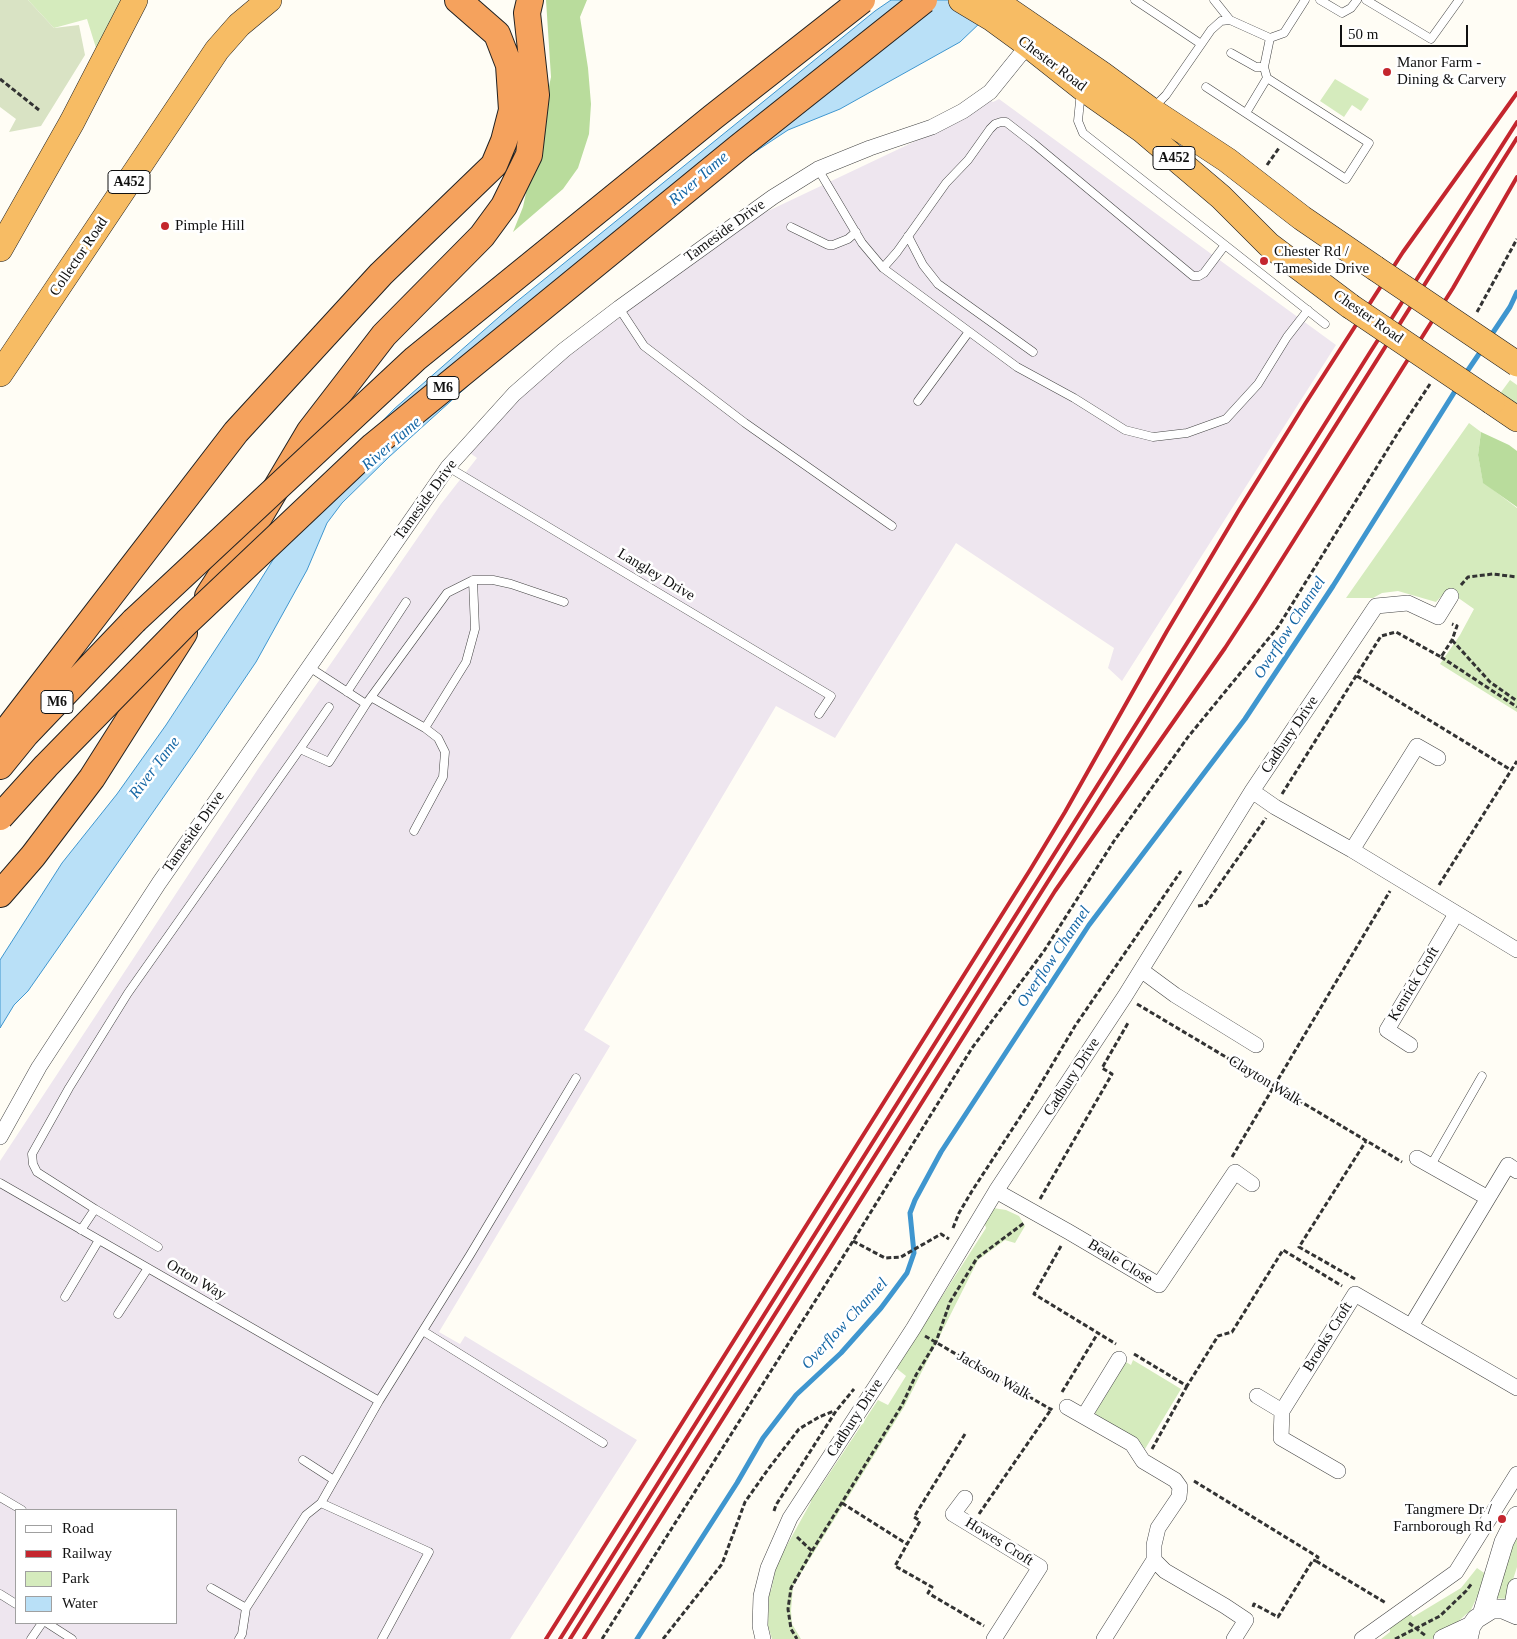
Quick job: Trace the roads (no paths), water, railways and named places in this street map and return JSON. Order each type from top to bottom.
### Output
[{"type":"highway","points":[[0,249],[72,122],[135,0]]},
{"type":"highway","name":"Collector Road","points":[[0,374],[217,50],[239,25],[269,0]]},
{"type":"highway","points":[[0,739],[236,432],[381,274],[494,165],[504,141],[512,110],[509,65],[496,34],[458,0]]},
{"type":"highway","points":[[0,894],[33,856],[92,778],[259,517],[310,431],[384,336],[482,236],[504,206],[529,155],[536,94],[527,13],[530,0]]},
{"type":"highway","name":"M6","points":[[0,766],[26,734],[134,621],[415,358],[713,117],[862,0]]},
{"type":"highway","name":"M6","points":[[0,817],[46,766],[187,622],[373,446],[739,147],[924,0]]},
{"type":"highway","name":"A452","points":[[961,0],[996,8]]},
{"type":"highway","name":"Chester Road","points":[[996,8],[1028,44],[1081,86],[1142,130],[1221,197],[1269,245],[1350,306],[1517,419]]},
{"type":"highway","name":"Chester Road","points":[[996,8],[1102,74],[1151,110],[1220,156],[1302,218],[1517,364]]},
{"type":"street","name":"Tameside Drive","points":[[0,1137],[39,1067],[159,883],[448,467],[514,394],[564,350],[765,202],[818,169],[870,148],[932,127],[964,111],[990,92],[1028,44]]},
{"type":"street","name":"Cadbury Drive","points":[[763,1639],[760,1626],[761,1596],[768,1568],[790,1518],[913,1329],[996,1191],[1125,996],[1252,791],[1376,606],[1408,603],[1438,617],[1451,596]]},
{"type":"street","points":[[1352,850],[1417,746],[1438,758]]},
{"type":"street","points":[[1252,791],[1275,807],[1352,850],[1517,950]]},
{"type":"street","name":"Kenrick Croft","points":[[1410,1045],[1387,1030],[1456,914]]},
{"type":"street","name":"Clayton Walk","points":[[1141,970],[1175,995],[1256,1045]]},
{"type":"street","points":[[1425,1162],[1488,1198]]},
{"type":"street","points":[[1411,1326],[1508,1165],[1517,1171]]},
{"type":"street","name":"Beale Close","points":[[996,1191],[1159,1285],[1234,1172],[1252,1184]]},
{"type":"street","name":"Brooks Croft","points":[[1282,1411],[1355,1294],[1517,1388]]},
{"type":"street","points":[[1084,1416],[1124,1353]]},
{"type":"street","points":[[1258,1396],[1282,1411],[1281,1438],[1338,1471]]},
{"type":"street","points":[[1061,1401],[1132,1444],[1143,1461],[1175,1480],[1180,1487],[1179,1497],[1158,1528],[1154,1545],[1154,1560],[1104,1639]]},
{"type":"street","points":[[1362,1639],[1456,1572],[1517,1474]]},
{"type":"street","name":"Howes Croft","points":[[965,1498],[953,1514],[1040,1567],[995,1637]]},
{"type":"street","points":[[1474,1627],[1504,1542],[1517,1516]]},
{"type":"street","points":[[1154,1560],[1164,1571],[1246,1620],[1234,1639]]},
{"type":"street","points":[[1443,1639],[1474,1627],[1492,1610],[1503,1609],[1515,1614],[1517,1588]]},
{"type":"lane","points":[[1135,0],[1201,44]]},
{"type":"lane","points":[[1214,0],[1230,20],[1270,38],[1284,33],[1305,0]]},
{"type":"lane","points":[[1320,0],[1342,13],[1351,8],[1357,0]]},
{"type":"lane","points":[[1366,0],[1431,39],[1459,0]]},
{"type":"lane","points":[[1151,110],[1166,94],[1211,30],[1221,21],[1230,20]]},
{"type":"lane","points":[[1206,87],[1346,179],[1369,143],[1268,78],[1264,67],[1270,38]]},
{"type":"lane","points":[[1231,52],[1256,66],[1264,67]]},
{"type":"lane","points":[[1246,113],[1268,78]]},
{"type":"lane","points":[[1081,86],[1078,121],[1083,133],[1325,324]]},
{"type":"lane","points":[[883,268],[946,183],[968,160],[995,124],[1001,122],[1006,122],[1033,143],[1193,276],[1199,276],[1204,273],[1225,245]]},
{"type":"lane","points":[[818,169],[869,253],[883,268],[968,333],[1017,367],[1074,398],[1125,430],[1153,438],[1186,433],[1226,419],[1258,384],[1287,337],[1308,310]]},
{"type":"lane","points":[[791,227],[828,245],[848,239],[856,232]]},
{"type":"lane","points":[[908,236],[923,264],[938,284],[1033,352]]},
{"type":"lane","points":[[619,308],[644,346],[745,423],[892,526]]},
{"type":"lane","points":[[918,400],[968,333]]},
{"type":"lane","name":"Langley Drive","points":[[448,467],[831,696],[820,714]]},
{"type":"lane","points":[[300,748],[329,762],[369,701],[448,593],[473,580],[493,580],[511,584],[564,602]]},
{"type":"lane","points":[[425,728],[466,662],[475,630],[473,580]]},
{"type":"lane","points":[[347,692],[406,602]]},
{"type":"lane","points":[[309,667],[347,692],[425,728],[438,738],[446,752],[443,777],[414,831]]},
{"type":"lane","points":[[158,1247],[37,1172],[33,1164],[32,1154],[69,1088],[128,993],[180,922],[329,706]]},
{"type":"lane","points":[[1425,1162],[1482,1076]]},
{"type":"lane","points":[[239,1639],[242,1634],[246,1608],[306,1515],[320,1503],[379,1401],[576,1078]]},
{"type":"lane","name":"Orton Way","points":[[0,1183],[379,1401]]},
{"type":"lane","points":[[81,1230],[95,1209]]},
{"type":"lane","points":[[65,1297],[99,1240]]},
{"type":"lane","points":[[118,1314],[148,1268]]},
{"type":"lane","points":[[422,1331],[603,1443]]},
{"type":"lane","points":[[303,1460],[334,1480]]},
{"type":"lane","points":[[0,1497],[20,1509]]},
{"type":"lane","points":[[320,1503],[429,1552],[382,1639]]},
{"type":"lane","points":[[211,1588],[246,1608]]},
{"type":"lane","points":[[0,1594],[15,1603]]},
{"type":"lane","points":[[32,1639],[41,1624]]},
{"type":"lane","points":[[49,1624],[72,1639]]},
{"type":"water","name":"River Tame","points":[[891,0],[1004,0],[960,42],[840,109],[788,130],[720,175],[482,373],[389,457],[342,503],[327,523],[307,570],[256,662],[28,991],[14,1005],[0,1028],[0,960],[62,863],[117,794],[166,725],[253,592],[317,489],[394,409],[515,303]]},
{"type":"waterway","name":"Overflow Channel","points":[[1490,337],[1510,307],[1517,292]]},
{"type":"waterway","name":"Overflow Channel","points":[[1464,376],[1483,348]]},
{"type":"waterway","name":"Overflow Channel","points":[[637,1639],[737,1483],[763,1438],[796,1395],[841,1353],[881,1308],[907,1273],[914,1253],[910,1213],[941,1152],[1089,925],[1245,719],[1333,586],[1457,388]]},
{"type":"railway","points":[[546,1639],[1030,870],[1065,812],[1167,631],[1305,404],[1403,252],[1517,93]]},
{"type":"railway","points":[[560,1639],[1517,122]]},
{"type":"railway","points":[[570,1639],[1517,138]]},
{"type":"railway","points":[[584,1639],[1055,891],[1225,648],[1255,602],[1453,288],[1517,177]]},
{"type":"place","name":"Manor Farm - Dining & Carvery","points":[[1387,72]]},
{"type":"place","name":"Pimple Hill","points":[[165,226]]},
{"type":"place","name":"Chester Rd / Tameside Drive","points":[[1264,261]]},
{"type":"place","name":"Tangmere Dr / Farnborough Rd","points":[[1502,1519]]}]
